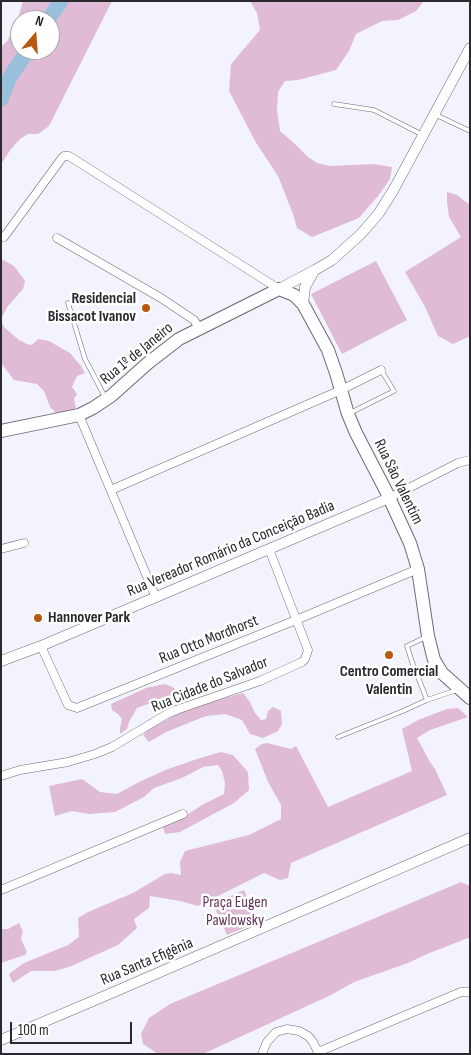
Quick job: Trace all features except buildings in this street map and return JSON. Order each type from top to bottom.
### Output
[{"type":"main road","name":"Rua São Valentim","points":[[279,289],[294,294],[303,304],[328,350],[348,414],[356,433],[410,543],[418,569],[428,636],[434,660],[442,673],[470,698]]},
{"type":"main road","name":"Rua 1º de Janeiro","points":[[1,431],[79,415],[93,408],[179,339],[279,289]]},
{"type":"street","name":"Rua 1º de Janeiro","points":[[279,289],[332,260],[362,234],[379,213],[394,189],[470,48]]},
{"type":"street","points":[[4,237],[62,158],[69,156],[279,289]]},
{"type":"street","points":[[57,238],[161,298],[194,320],[199,328]]},
{"type":"street","points":[[303,304],[305,287],[315,270]]},
{"type":"street","points":[[111,490],[341,390],[381,370]]},
{"type":"street","points":[[79,415],[156,598]]},
{"type":"street","name":"Rua Vereador Romário da Conceição Badia","points":[[1,662],[389,498],[458,463],[470,460]]},
{"type":"street","points":[[1,549],[24,543]]},
{"type":"street","name":"Rua Cidade do Salvador","points":[[1,776],[20,770],[68,762],[95,754],[112,747],[179,708],[260,680],[306,659],[308,650],[269,549]]},
{"type":"street","name":"Rua Otto Mordhorst","points":[[41,646],[68,705],[77,708],[418,569]]},
{"type":"street","points":[[1,890],[183,814]]},
{"type":"street","name":"Rua Santa Efigênia","points":[[1,1040],[470,838]]},
{"type":"street","points":[[262,1054],[267,1042],[276,1032],[287,1029],[299,1031],[308,1036],[318,1053],[461,992],[470,992]]},
{"type":"lane","points":[[334,104],[374,110],[423,135]]},
{"type":"lane","points":[[434,114],[470,131]]},
{"type":"lane","points":[[68,304],[85,359],[106,399]]},
{"type":"lane","points":[[348,414],[394,390],[381,370]]},
{"type":"lane","points":[[427,700],[412,662],[408,646],[428,636]]},
{"type":"lane","points":[[417,672],[442,673]]},
{"type":"lane","points":[[338,737],[427,700],[459,689]]},
{"type":"green space","points":[[23,1],[112,1],[49,126],[38,134],[28,134],[20,139],[1,164],[1,47],[10,35],[10,60],[60,60],[60,10],[20,10]]},
{"type":"green space","points":[[250,1],[424,1],[416,11],[398,20],[382,21],[356,34],[349,51],[336,70],[298,80],[285,81],[278,92],[277,110],[280,131],[317,163],[330,166],[373,164],[392,167],[390,179],[359,218],[312,237],[297,228],[278,176],[255,141],[229,91],[231,64],[260,30],[257,13]]},
{"type":"green space","points":[[447,192],[457,195],[470,205],[470,336],[453,344],[438,336],[424,305],[405,272],[461,237],[449,217]]},
{"type":"green space","points":[[1,259],[14,266],[25,281],[23,289],[8,306],[1,319]]},
{"type":"green space","points":[[376,261],[407,320],[342,354],[311,294]]},
{"type":"green space","points":[[1,321],[4,327],[19,340],[27,344],[32,345],[38,339],[49,341],[70,353],[85,373],[77,376],[72,387],[77,394],[74,399],[76,408],[72,411],[56,413],[50,407],[44,391],[37,384],[14,380],[1,363]]},
{"type":"green space","points":[[164,684],[179,691],[189,692],[191,699],[186,702],[154,702],[137,708],[127,729],[120,734],[122,719],[112,710],[111,704],[146,688]]},
{"type":"green space","points":[[243,693],[261,720],[266,719],[268,711],[273,707],[281,711],[282,724],[278,731],[263,738],[250,734],[242,720],[225,714],[206,716],[166,732],[149,742],[143,735],[149,729],[180,713],[203,704]]},
{"type":"green space","points":[[458,708],[468,717],[430,730],[417,738],[447,795],[291,863],[288,878],[280,880],[264,873],[198,906],[150,896],[149,908],[134,919],[137,928],[118,945],[69,967],[54,971],[31,971],[13,983],[9,974],[24,963],[68,945],[79,937],[78,918],[133,893],[165,874],[181,875],[180,862],[185,851],[249,835],[281,819],[281,805],[268,782],[255,749],[262,744],[267,743],[291,749],[296,746],[328,807],[412,771],[402,729],[418,720],[447,709]]},
{"type":"green space","points":[[221,752],[233,755],[248,772],[249,790],[234,803],[180,832],[165,834],[163,827],[224,794],[225,783],[222,771],[218,765],[203,767],[182,778],[154,788],[144,797],[115,812],[89,814],[72,811],[55,816],[49,786],[82,779],[100,792],[117,794],[168,769]]},
{"type":"green space","points":[[461,882],[470,886],[470,940],[468,938],[408,963],[354,982],[331,995],[203,1054],[158,1054],[143,1044],[141,1034],[149,1018],[170,1004]]},
{"type":"green space","name":"Praça Eugen Pawlowsky","points":[[244,890],[258,922],[227,935],[213,904]]},
{"type":"green space","points":[[19,923],[23,932],[21,939],[27,952],[25,955],[1,963],[1,929],[8,929]]},
{"type":"waterway","points":[[55,10],[61,1]]},
{"type":"waterway","points":[[1,99],[10,77],[21,60]]},
{"type":"place","name":"Residencial Bissacot Ivanov","points":[[146,308]]},
{"type":"place","name":"Hannover Park","points":[[38,618]]},
{"type":"place","name":"Centro Comercial Valentin","points":[[389,655]]}]
